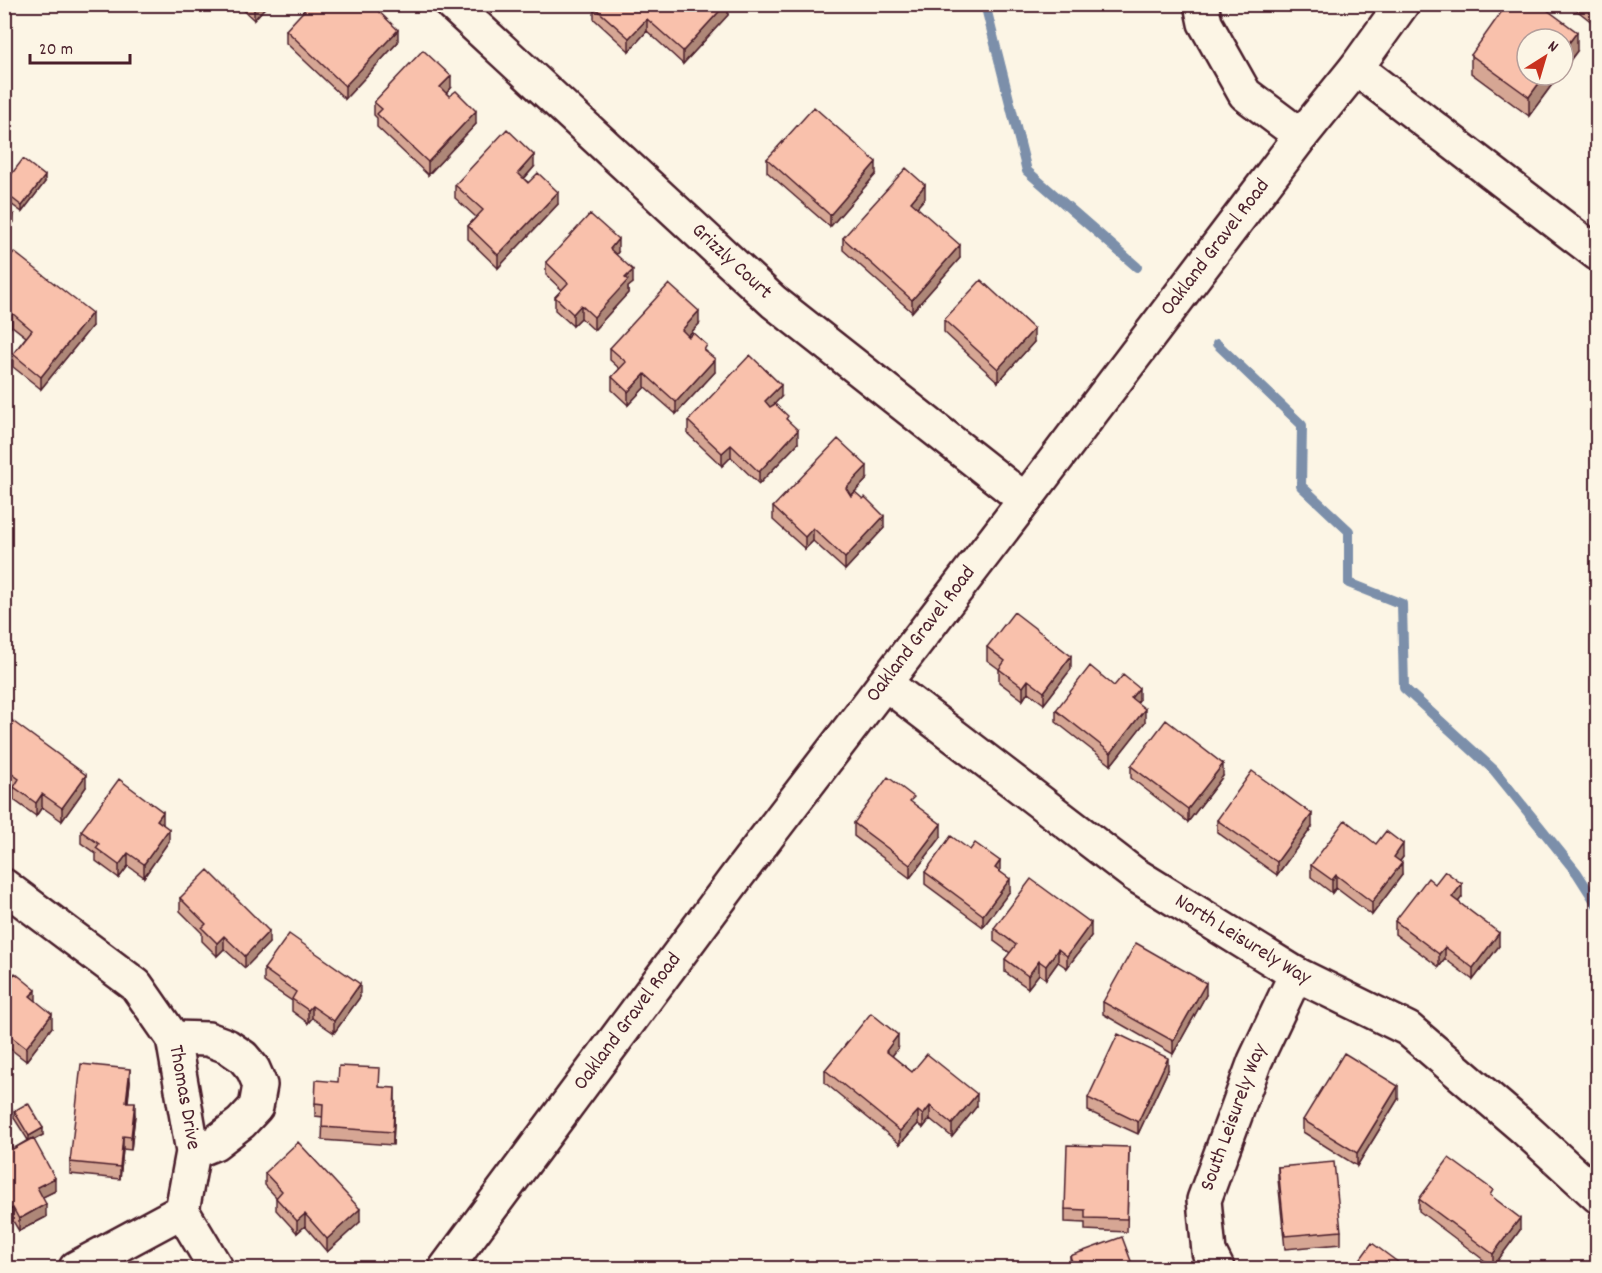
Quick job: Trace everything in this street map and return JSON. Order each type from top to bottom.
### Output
[{"type":"street","name":"Grizzly Court","points":[[452,4],[774,302],[1025,500]]},
{"type":"street","points":[[1201,4],[1205,23],[1245,94],[1300,136]]},
{"type":"street","name":"Oakland Gravel Road","points":[[446,1269],[737,876],[1300,136],[1356,68],[1402,4]]},
{"type":"street","points":[[1356,68],[1598,254]]},
{"type":"street","name":"North Leisurely Way","points":[[885,683],[1134,874],[1296,974],[1408,1029],[1525,1129],[1598,1196]]},
{"type":"street","name":"Thomas Drive","points":[[4,886],[136,985],[173,1038],[193,1152],[182,1211]]},
{"type":"street","name":"South Leisurely Way","points":[[1217,1269],[1209,1252],[1204,1200],[1255,1061],[1296,974]]},
{"type":"street","points":[[173,1038],[208,1039],[227,1046],[243,1056],[253,1069],[260,1085],[256,1107],[241,1123],[215,1143],[193,1152]]},
{"type":"street","points":[[76,1269],[182,1211],[216,1269]]},
{"type":"building","points":[[310,4],[371,4],[398,30],[345,86],[286,30]]},
{"type":"building","points":[[596,4],[726,4],[683,51],[647,19],[629,38],[594,7]]},
{"type":"building","points":[[1507,4],[1539,4],[1570,27],[1515,27],[1515,87],[1471,55]]},
{"type":"building","points":[[423,50],[451,76],[440,87],[449,96],[456,91],[476,111],[428,162],[377,114],[382,109],[374,102]]},
{"type":"building","points":[[1515,87],[1536,87],[1529,97]]},
{"type":"building","points":[[814,107],[876,162],[830,215],[767,159]]},
{"type":"building","points":[[507,129],[534,155],[518,173],[528,183],[538,173],[558,192],[498,255],[468,226],[483,210],[455,185]]},
{"type":"building","points":[[23,159],[45,176],[22,206],[4,192],[4,184]]},
{"type":"building","points":[[906,168],[925,185],[911,202],[960,245],[912,300],[843,238]]},
{"type":"building","points":[[4,208],[14,215],[4,228]]},
{"type":"building","points":[[590,214],[618,239],[610,249],[633,270],[625,278],[628,280],[594,317],[581,305],[573,314],[555,297],[568,283],[546,262]]},
{"type":"building","points":[[14,252],[92,313],[41,377],[13,354],[32,330],[12,313],[10,316],[4,311],[4,256],[8,259]]},
{"type":"building","points":[[981,280],[1034,329],[998,369],[944,320]]},
{"type":"building","points":[[669,284],[699,311],[682,330],[689,337],[693,333],[707,345],[704,350],[715,359],[676,402],[645,374],[628,392],[612,377],[626,362],[610,348]]},
{"type":"building","points":[[750,355],[781,385],[765,401],[770,407],[775,404],[798,430],[759,472],[731,445],[722,453],[688,421]]},
{"type":"building","points":[[838,439],[867,466],[846,488],[851,496],[855,492],[863,499],[865,497],[884,516],[845,558],[813,528],[805,537],[773,507]]},
{"type":"building","points":[[1014,612],[1071,656],[1044,692],[1028,680],[1023,687],[999,669],[1005,661],[987,647]]},
{"type":"building","points":[[1090,666],[1114,686],[1123,675],[1139,688],[1131,698],[1145,709],[1111,753],[1056,710]]},
{"type":"building","points":[[11,720],[86,775],[62,808],[42,794],[36,803],[14,787],[19,779],[8,771],[10,769],[4,764],[4,729]]},
{"type":"building","points":[[1166,720],[1223,764],[1188,809],[1131,766]]},
{"type":"building","points":[[1252,771],[1312,814],[1277,862],[1217,820]]},
{"type":"building","points":[[888,777],[914,797],[910,801],[941,824],[910,865],[854,823]]},
{"type":"building","points":[[119,779],[163,812],[157,820],[169,829],[144,864],[128,853],[119,865],[96,848],[99,844],[81,831]]},
{"type":"building","points":[[1345,820],[1376,844],[1386,831],[1403,844],[1394,857],[1402,863],[1372,902],[1336,875],[1332,880],[1311,865]]},
{"type":"building","points":[[951,836],[970,850],[975,843],[1000,861],[995,868],[1010,879],[983,915],[925,872]]},
{"type":"building","points":[[208,870],[269,931],[245,956],[224,936],[217,943],[202,928],[206,924],[180,898]]},
{"type":"building","points":[[1445,871],[1462,884],[1452,897],[1499,933],[1473,968],[1445,947],[1439,954],[1395,921],[1428,878],[1435,884]]},
{"type":"building","points":[[1031,879],[1091,923],[1067,956],[1058,949],[1046,966],[1039,961],[1028,976],[1005,959],[1016,945],[994,928]]},
{"type":"building","points":[[289,934],[360,984],[334,1021],[312,1006],[308,1010],[292,999],[296,992],[264,969]]},
{"type":"building","points":[[1136,943],[1206,983],[1173,1041],[1103,1002]]},
{"type":"building","points":[[15,973],[36,990],[30,996],[52,1014],[26,1048],[4,1031],[4,978],[9,981]]},
{"type":"building","points":[[871,1013],[898,1035],[886,1051],[912,1072],[927,1054],[977,1094],[952,1124],[930,1106],[923,1115],[918,1111],[900,1131],[825,1070]]},
{"type":"building","points":[[1118,1034],[1168,1058],[1138,1122],[1088,1098]]},
{"type":"building","points":[[1344,1053],[1398,1086],[1357,1153],[1303,1120]]},
{"type":"building","points":[[81,1064],[130,1069],[126,1102],[135,1102],[131,1137],[123,1136],[120,1167],[70,1162]]},
{"type":"building","points":[[339,1066],[380,1068],[379,1087],[395,1088],[393,1132],[322,1127],[323,1104],[315,1103],[316,1080],[338,1082]]},
{"type":"building","points":[[28,1103],[43,1128],[29,1136],[14,1111]]},
{"type":"building","points":[[4,1134],[13,1149],[33,1138],[55,1178],[37,1187],[46,1204],[19,1219],[13,1208],[4,1213]]},
{"type":"building","points":[[298,1142],[360,1209],[327,1239],[305,1214],[297,1221],[276,1198],[282,1191],[265,1173]]},
{"type":"building","points":[[1067,1145],[1129,1147],[1127,1219],[1085,1218],[1085,1210],[1065,1209]]},
{"type":"building","points":[[1449,1158],[1493,1190],[1490,1195],[1520,1218],[1493,1254],[1419,1199]]},
{"type":"building","points":[[1334,1162],[1341,1231],[1285,1236],[1278,1167]]},
{"type":"building","points":[[1122,1237],[1134,1269],[1075,1269],[1070,1256]]},
{"type":"building","points":[[1372,1243],[1407,1269],[1353,1269]]},
{"type":"waterway","points":[[985,4],[1027,171],[1137,267]]},
{"type":"waterway","points":[[1217,344],[1302,425],[1301,486],[1349,531],[1349,583],[1402,604],[1404,688],[1494,770],[1577,873],[1598,906]]}]
